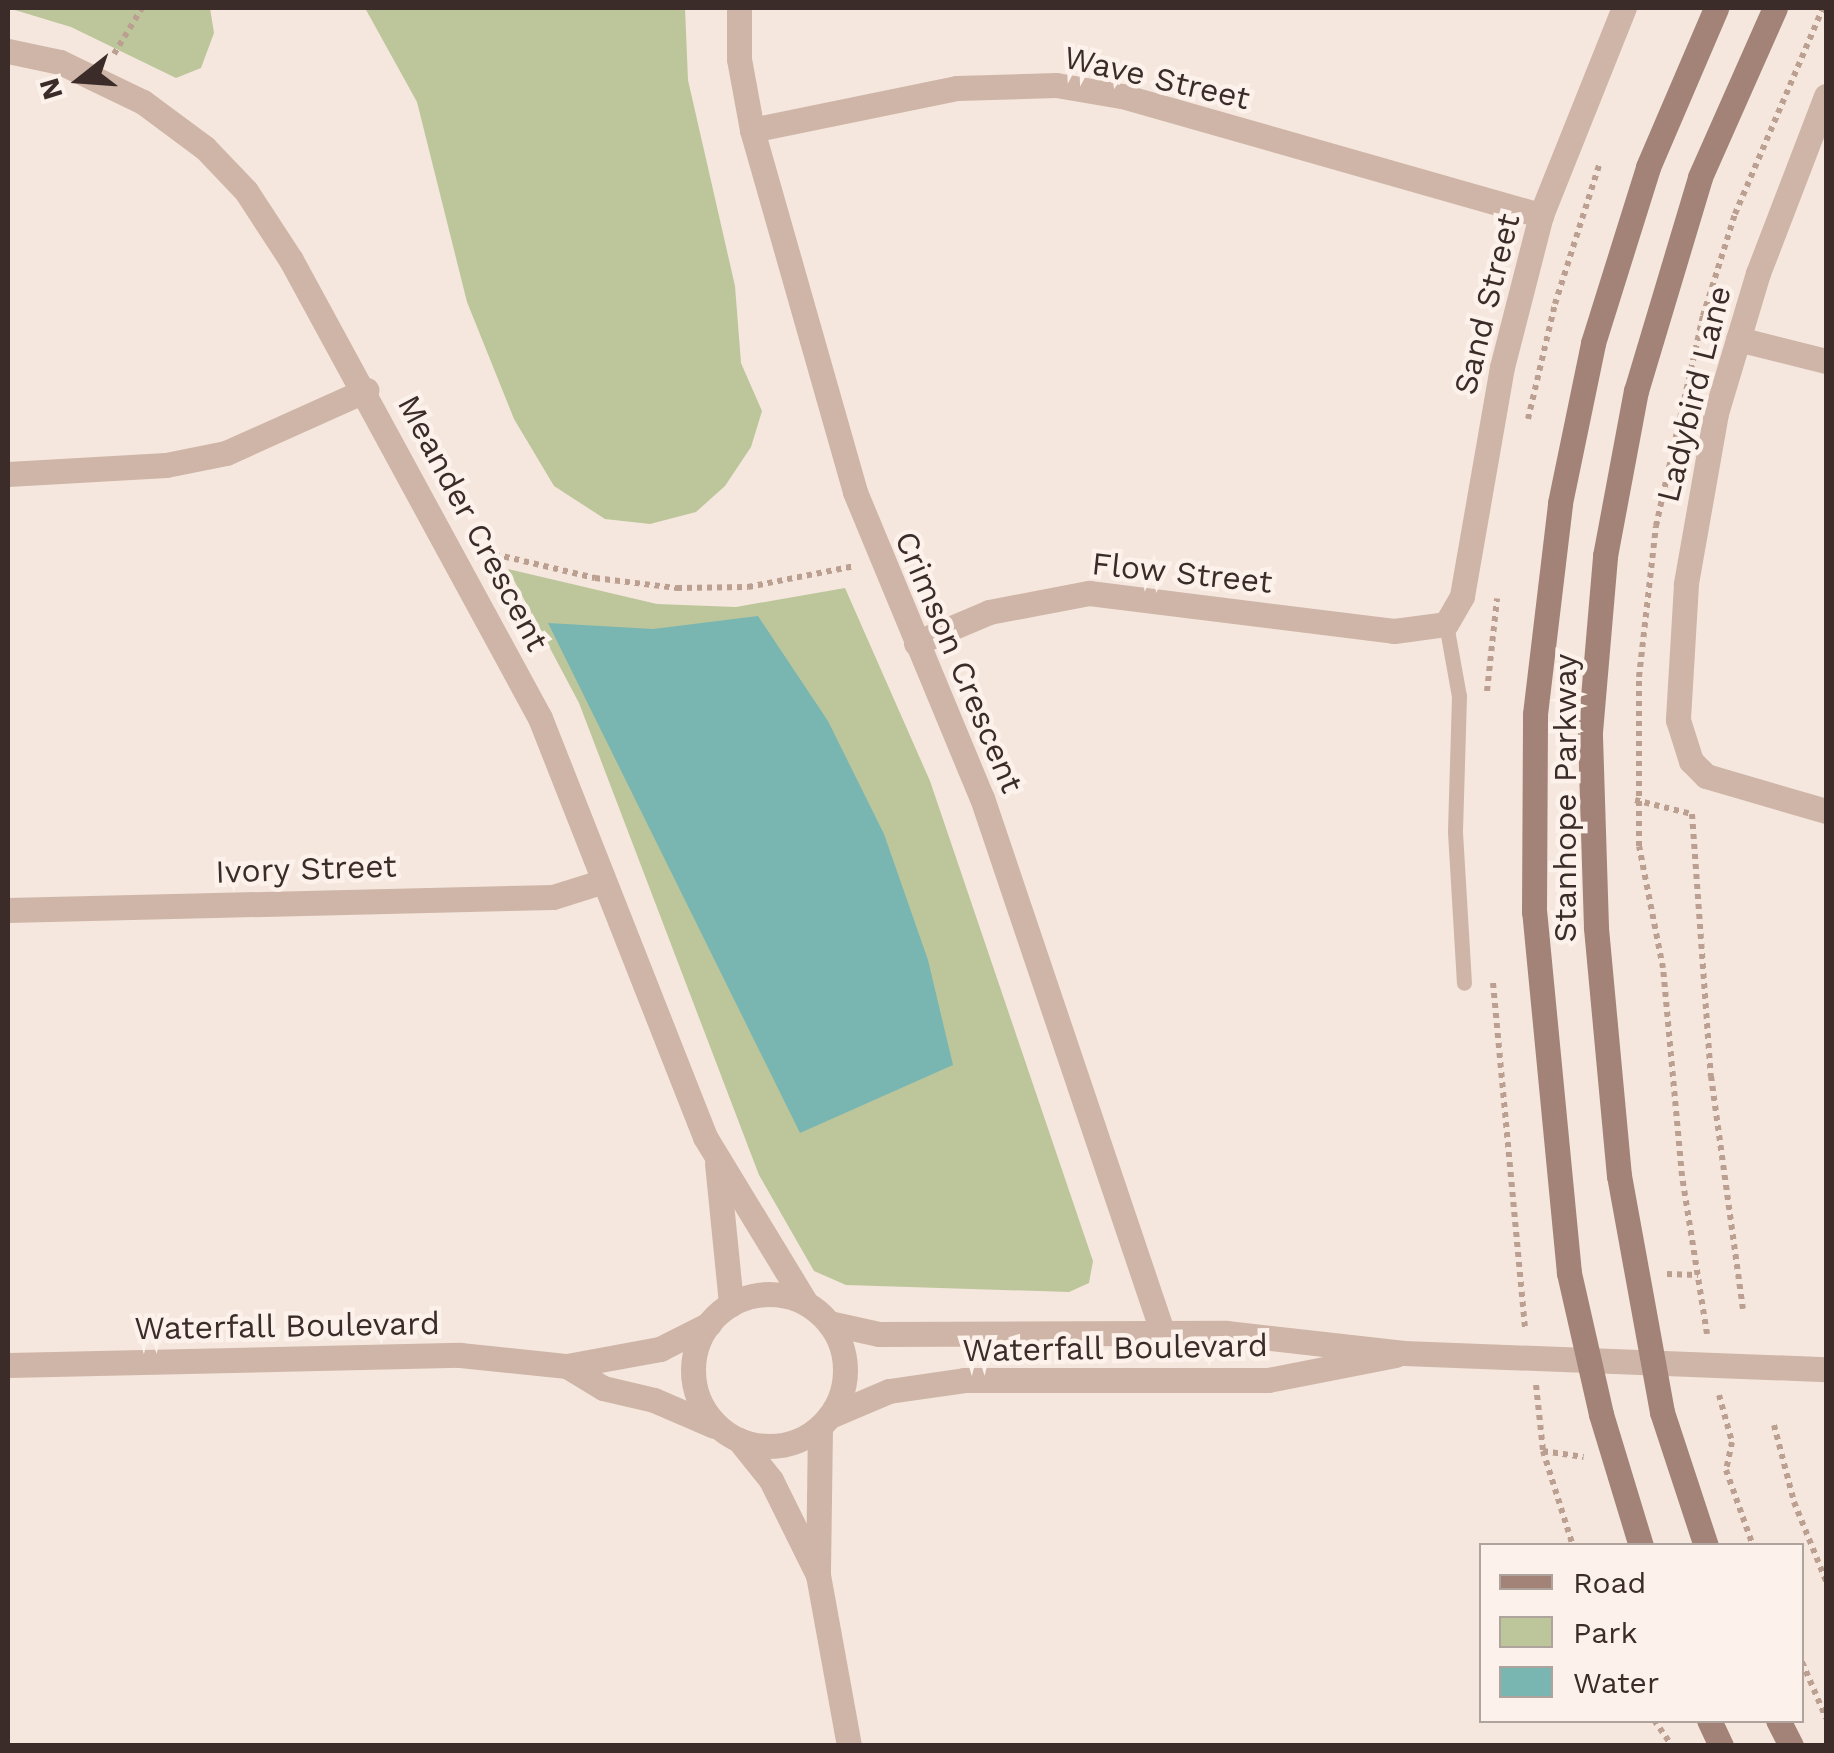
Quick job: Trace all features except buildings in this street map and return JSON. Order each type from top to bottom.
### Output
[{"type":"main road","name":"Stanhope Parkway","points":[[1640,1543],[1588,1363],[1569,1274],[1534,912],[1540,658],[1560,503],[1593,343],[1648,167],[1716,8]]},
{"type":"main road","name":"Stanhope Parkway","points":[[1705,1543],[1652,1366],[1631,1264],[1605,1046],[1590,806],[1595,642],[1620,462],[1656,315],[1700,178],[1775,8]]},
{"type":"main road","points":[[1710,1723],[1721,1746]]},
{"type":"main road","points":[[1780,1723],[1791,1746]]},
{"type":"street","name":"Crimson Crescent","points":[[739,8],[739,60],[752,130],[879,560],[982,798],[1162,1331]]},
{"type":"street","name":"Sand Street","points":[[1446,624],[1462,596],[1502,367],[1541,215],[1624,8]]},
{"type":"street","name":"Meander Crescent","points":[[8,51],[60,62],[143,102],[206,148],[246,191],[366,390],[540,718],[717,1163],[806,1303]]},
{"type":"street","name":"Wave Street","points":[[752,130],[957,88],[1056,85],[1122,96],[1541,215]]},
{"type":"street","name":"Ladybird Lane","points":[[1826,96],[1801,149],[1738,339],[1700,495],[1678,720],[1691,761],[1706,776],[1826,812]]},
{"type":"street","points":[[1738,339],[1826,361]]},
{"type":"street","points":[[8,474],[166,464],[226,453],[366,390]]},
{"type":"street","name":"Flow Street","points":[[916,643],[1002,609],[1089,593],[1394,631],[1446,624]]},
{"type":"street","name":"Ivory Street","points":[[8,910],[553,897],[604,881]]},
{"type":"street","name":"Meander Crescent","points":[[717,1163],[732,1304]]},
{"type":"street","points":[[818,1575],[772,1480],[706,1412],[695,1383],[696,1352],[709,1324],[732,1304],[776,1294],[806,1303],[829,1323],[845,1362],[842,1391],[825,1422],[818,1575],[848,1746]]},
{"type":"street","name":"Waterfall Boulevard","points":[[829,1323],[879,1334],[1162,1331],[1588,1363],[1826,1369]]},
{"type":"street","name":"Waterfall Boulevard","points":[[8,1366],[460,1355],[567,1366],[660,1350],[709,1324]]},
{"type":"street","name":"Waterfall Boulevard","points":[[825,1422],[889,1391],[948,1382],[1268,1380],[1355,1368],[1404,1352]]},
{"type":"street","name":"Waterfall Boulevard","points":[[567,1366],[603,1388],[680,1409],[733,1436]]},
{"type":"street","points":[[733,1436],[781,1446],[825,1422]]},
{"type":"lane","points":[[1446,624],[1459,696],[1455,832],[1464,983]]},
{"type":"path","points":[[98,81],[142,8]]},
{"type":"path","points":[[458,567],[487,550],[634,584],[715,588],[785,582],[879,560]]},
{"type":"path","points":[[1635,800],[1692,814],[1711,1076],[1743,1308]]},
{"type":"path","points":[[1520,1303],[1520,1273],[1532,1273]]},
{"type":"path","points":[[1672,1274],[1698,1274]]},
{"type":"path","points":[[1542,1412],[1543,1451],[1572,1543]]},
{"type":"path","points":[[1725,1425],[1732,1442],[1726,1470],[1752,1543]]},
{"type":"path","points":[[1774,1425],[1794,1502],[1826,1581]]},
{"type":"path","points":[[1543,1451],[1576,1457]]},
{"type":"path","points":[[1804,1667],[1826,1718]]},
{"type":"path","points":[[1656,1723],[1672,1746]]},
{"type":"green space","points":[[8,8],[210,8],[214,33],[201,68],[176,78],[71,27]]},
{"type":"green space","points":[[365,8],[685,8],[688,80],[735,286],[741,363],[762,411],[751,447],[725,486],[696,512],[650,524],[605,519],[554,486],[514,419],[467,302],[417,102]]},
{"type":"green space","points":[[508,569],[657,604],[736,607],[845,588],[930,781],[1093,1261],[1089,1283],[1069,1292],[846,1285],[814,1271],[759,1175],[579,703]]},
{"type":"water","points":[[758,616],[828,721],[884,834],[928,960],[953,1065],[800,1133],[548,623],[653,629]]}]
